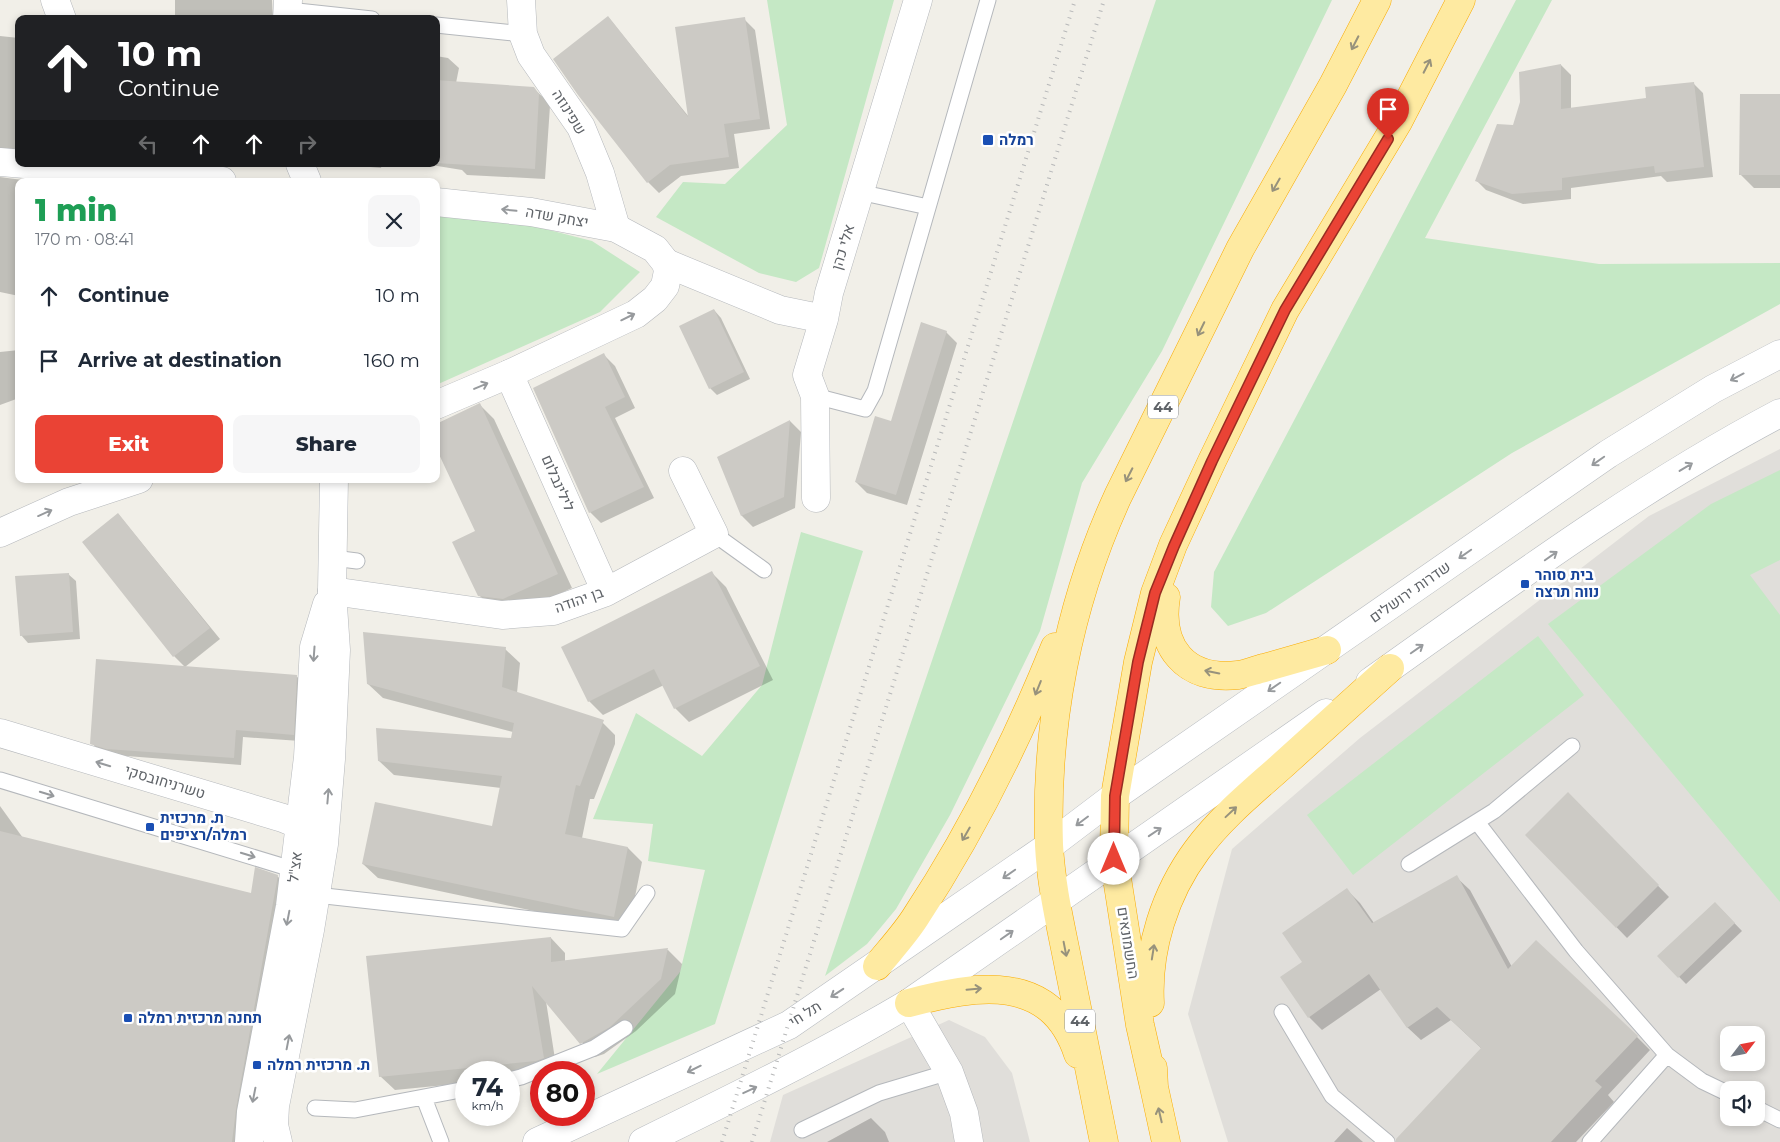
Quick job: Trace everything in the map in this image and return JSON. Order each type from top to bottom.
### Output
[{"type":"highway","name":"44","points":[[1102,1131],[1056,901],[1049,846],[1049,768],[1069,637],[1097,546],[1118,496],[1240,249],[1333,85],[1377,0]]},
{"type":"highway","points":[[1327,650],[1238,675],[1214,674],[1191,667],[1175,654],[1165,633],[1164,607],[1174,546],[1285,310],[1398,122],[1461,0]]},
{"type":"highway","points":[[877,966],[915,919],[992,785],[1032,703],[1097,546]]},
{"type":"highway","name":"החשמונאים","points":[[1154,1087],[1140,1025],[1114,859],[1115,796],[1140,654],[1155,593],[1174,546]]},
{"type":"highway","points":[[1166,1142],[1154,1087],[1148,980],[1157,930],[1171,895],[1196,850],[1226,816],[1390,668]]},
{"type":"highway","points":[[909,1003],[952,992],[980,988],[1024,994],[1055,1011],[1076,1050],[1102,1131]]},
{"type":"street","points":[[55,0],[61,15]]},
{"type":"street","name":"שפינוזה","points":[[521,0],[524,34],[531,55],[581,127],[600,173],[616,228]]},
{"type":"street","name":"אלי כהן","points":[[816,498],[815,396],[807,375],[824,318],[829,293],[918,0]]},
{"type":"street","points":[[0,162],[15,163]]},
{"type":"street","points":[[83,167],[196,178]]},
{"type":"street","name":"יצחק שדה","points":[[440,202],[531,212],[616,228],[655,249],[665,275]]},
{"type":"street","points":[[440,403],[509,374],[636,314],[655,299],[665,275],[686,280],[705,280],[780,310],[824,318]]},
{"type":"street","name":"שדרות ירושלים","points":[[1049,846],[1115,796],[1608,454],[1713,389],[1780,354]]},
{"type":"street","name":"לילינבלום","points":[[509,374],[606,592]]},
{"type":"street","points":[[643,1142],[772,1080],[842,1043],[909,1003],[1636,497],[1739,434],[1780,412]]},
{"type":"street","points":[[684,471],[714,534]]},
{"type":"street","points":[[0,533],[69,502],[92,486],[112,483]]},
{"type":"street","name":"אצ\"ל","points":[[249,1142],[251,1112],[290,906],[295,870],[308,757],[314,647],[326,591],[345,560],[335,483]]},
{"type":"street","name":"בן יהודה","points":[[326,591],[502,615],[553,611],[606,592],[714,534]]},
{"type":"street","name":"אצ\"ל","points":[[278,1142],[274,1125],[275,1106],[316,895],[324,844],[331,759],[336,650],[326,591]]},
{"type":"street","name":"טשרניחובסקי","points":[[0,733],[300,825],[324,844]]},
{"type":"street","name":"תל חי","points":[[537,1142],[789,1025],[1049,846]]},
{"type":"street","points":[[909,1003],[949,1072],[964,1113],[969,1142]]},
{"type":"lane","points":[[815,396],[865,410],[875,391],[988,0]]},
{"type":"lane","points":[[288,10],[335,15]]},
{"type":"lane","points":[[440,25],[524,34]]},
{"type":"lane","points":[[860,192],[928,207]]},
{"type":"lane","points":[[714,534],[764,570]]},
{"type":"lane","points":[[1409,864],[1494,811],[1572,746]]},
{"type":"lane","points":[[0,780],[295,870]]},
{"type":"lane","points":[[1477,822],[1576,951],[1667,1055],[1702,1081],[1720,1090]]},
{"type":"lane","points":[[316,895],[622,929],[647,893]]},
{"type":"lane","points":[[1282,1012],[1332,1096],[1387,1142]]},
{"type":"lane","points":[[520,1077],[594,1048],[625,1028]]},
{"type":"lane","points":[[1590,1142],[1667,1055]]},
{"type":"lane","points":[[802,1130],[879,1093],[949,1072]]},
{"type":"lane","points":[[315,1108],[356,1110],[455,1091]]},
{"type":"lane","points":[[424,1098],[441,1142]]},
{"type":"lane","points":[[1765,1112],[1780,1120]]},
{"type":"shaded area","points":[[1780,449],[1780,1142],[1228,1142],[1188,1014],[1232,849],[1360,738],[1649,516]]},
{"type":"shaded area","points":[[949,1020],[985,1037],[1012,1073],[1030,1142],[770,1142],[783,1095]]},
{"type":"green space","points":[[767,0],[894,0],[819,268],[796,282],[759,273],[656,217],[683,182],[725,184],[787,125]]},
{"type":"green space","points":[[1156,0],[1332,0],[1162,351],[1082,483],[1040,631],[950,815],[896,909],[867,944],[825,976]]},
{"type":"green space","points":[[1516,0],[1552,0],[1425,238],[1599,264],[1780,263],[1780,304],[1512,453],[1266,613],[1228,626],[1211,607],[1214,572]]},
{"type":"green space","points":[[440,214],[514,221],[592,241],[640,272],[600,312],[440,383]]},
{"type":"green space","points":[[1780,470],[1780,560],[1750,575],[1780,615],[1780,902],[1548,624],[1711,504]]},
{"type":"green space","points":[[801,532],[863,551],[715,1024],[597,1074],[680,972],[705,870],[648,861],[653,824],[593,819],[636,713],[702,756],[762,685]]},
{"type":"green space","points":[[1538,636],[1584,695],[1353,875],[1307,815]]},
{"type":"building","points":[[608,16],[688,117],[675,27],[745,17],[760,119],[724,124],[729,157],[670,165],[647,183],[578,95],[553,59]]},
{"type":"building","points":[[1561,64],[1561,109],[1646,98],[1645,87],[1694,82],[1704,167],[1655,173],[1654,166],[1562,178],[1562,190],[1512,194],[1475,181],[1497,124],[1513,125],[1520,102],[1519,72]]},
{"type":"building","points":[[440,80],[534,87],[539,94],[535,169],[440,163]]},
{"type":"building","points":[[1740,94],[1780,94],[1780,175],[1739,175]]},
{"type":"building","points":[[714,309],[744,372],[709,389],[679,326]]},
{"type":"building","points":[[921,322],[947,331],[896,495],[855,482],[875,416],[891,421]]},
{"type":"building","points":[[604,353],[625,397],[605,407],[644,487],[589,513],[533,388]]},
{"type":"building","points":[[480,403],[558,574],[503,599],[478,596],[452,542],[475,531],[440,457],[440,422]]},
{"type":"building","points":[[790,420],[784,497],[741,516],[717,457]]},
{"type":"building","points":[[118,513],[210,628],[173,657],[82,542]]},
{"type":"building","points":[[712,571],[760,666],[674,709],[654,669],[588,702],[561,647]]},
{"type":"building","points":[[69,573],[73,632],[20,636],[15,576]]},
{"type":"building","points":[[363,632],[506,647],[502,687],[604,720],[580,786],[576,785],[565,834],[628,847],[614,917],[362,864],[375,802],[492,826],[502,776],[378,761],[376,728],[511,738],[514,723],[367,684]]},
{"type":"building","points":[[96,659],[297,675],[294,735],[236,730],[234,758],[106,749],[90,744]]},
{"type":"building","points":[[1568,792],[1659,885],[1616,928],[1525,835]]},
{"type":"building","name":"תחנה מרכזית רמלה","points":[[0,831],[251,893],[255,867],[278,875],[236,1109],[232,1142],[0,1142]]},
{"type":"building","points":[[1457,875],[1508,969],[1536,940],[1638,1036],[1595,1081],[1602,1087],[1551,1142],[1396,1142],[1396,1139],[1481,1048],[1437,1007],[1407,1028],[1369,974],[1308,1018],[1280,977],[1302,962],[1282,933],[1347,888],[1372,923]]},
{"type":"building","points":[[1715,902],[1735,923],[1678,978],[1657,956]]},
{"type":"building","points":[[551,937],[551,962],[668,948],[661,979],[610,1027],[580,1044],[532,986],[544,1058],[520,1063],[520,1061],[455,1061],[455,1069],[379,1077],[366,956]]},
{"type":"railway","points":[[722,1142],[1075,0]]},
{"type":"railway","points":[[752,1142],[1104,0]]},
{"type":"place","name":"רמלה","points":[[988,140]]},
{"type":"place","name":"בית סוהר נווה תרצה","points":[[1525,584]]},
{"type":"place","name":"ת. מרכזית רמלה/רציפים","points":[[150,827]]},
{"type":"place","name":"תחנה מרכזית רמלה","points":[[128,1018]]},
{"type":"place","name":"ת. מרכזית רמלה","points":[[257,1065]]},
{"type":"route","points":[[1114,859],[1115,796],[1138,662],[1155,593],[1212,461],[1285,310],[1388,139]]}]
